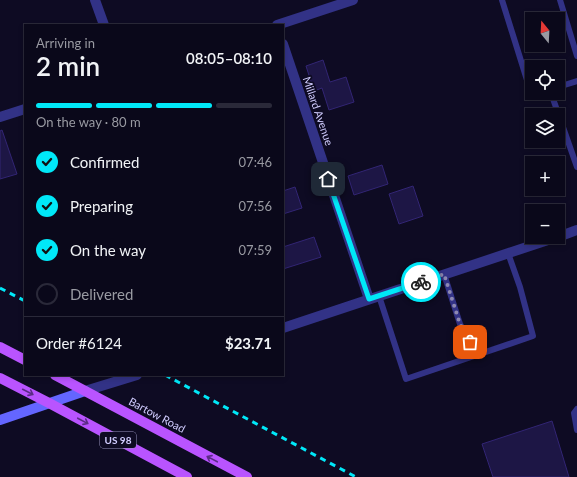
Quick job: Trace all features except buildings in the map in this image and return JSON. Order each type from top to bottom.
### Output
[{"type":"main road","points":[[0,347],[24,359]]},
{"type":"main road","name":"Bartow Road","points":[[57,376],[247,477]]},
{"type":"main road","name":"US 98","points":[[0,378],[187,477]]},
{"type":"street","points":[[96,0],[104,24]]},
{"type":"street","points":[[279,24],[353,0]]},
{"type":"street","name":"Millard Avenue","points":[[284,47],[374,298]]},
{"type":"street","points":[[0,117],[24,108]]},
{"type":"street","points":[[565,234],[577,230]]},
{"type":"street","points":[[284,328],[536,244]]},
{"type":"street","points":[[0,420],[134,376]]},
{"type":"lane","points":[[502,0],[525,74]]},
{"type":"lane","points":[[560,0],[577,56]]},
{"type":"lane","points":[[565,84],[577,80]]},
{"type":"lane","points":[[553,100],[577,167]]},
{"type":"lane","points":[[374,298],[406,379],[478,355],[533,336],[520,287],[508,253]]},
{"type":"lane","points":[[444,274],[460,324],[478,355]]},
{"type":"lane","points":[[577,409],[574,413],[577,430]]},
{"type":"railway","points":[[0,288],[24,300]]},
{"type":"railway","points":[[167,376],[356,477]]},
{"type":"way so far","points":[[421,282],[444,274],[460,324],[470,342]]},
{"type":"route","points":[[328,179],[369,299],[421,282]]}]
